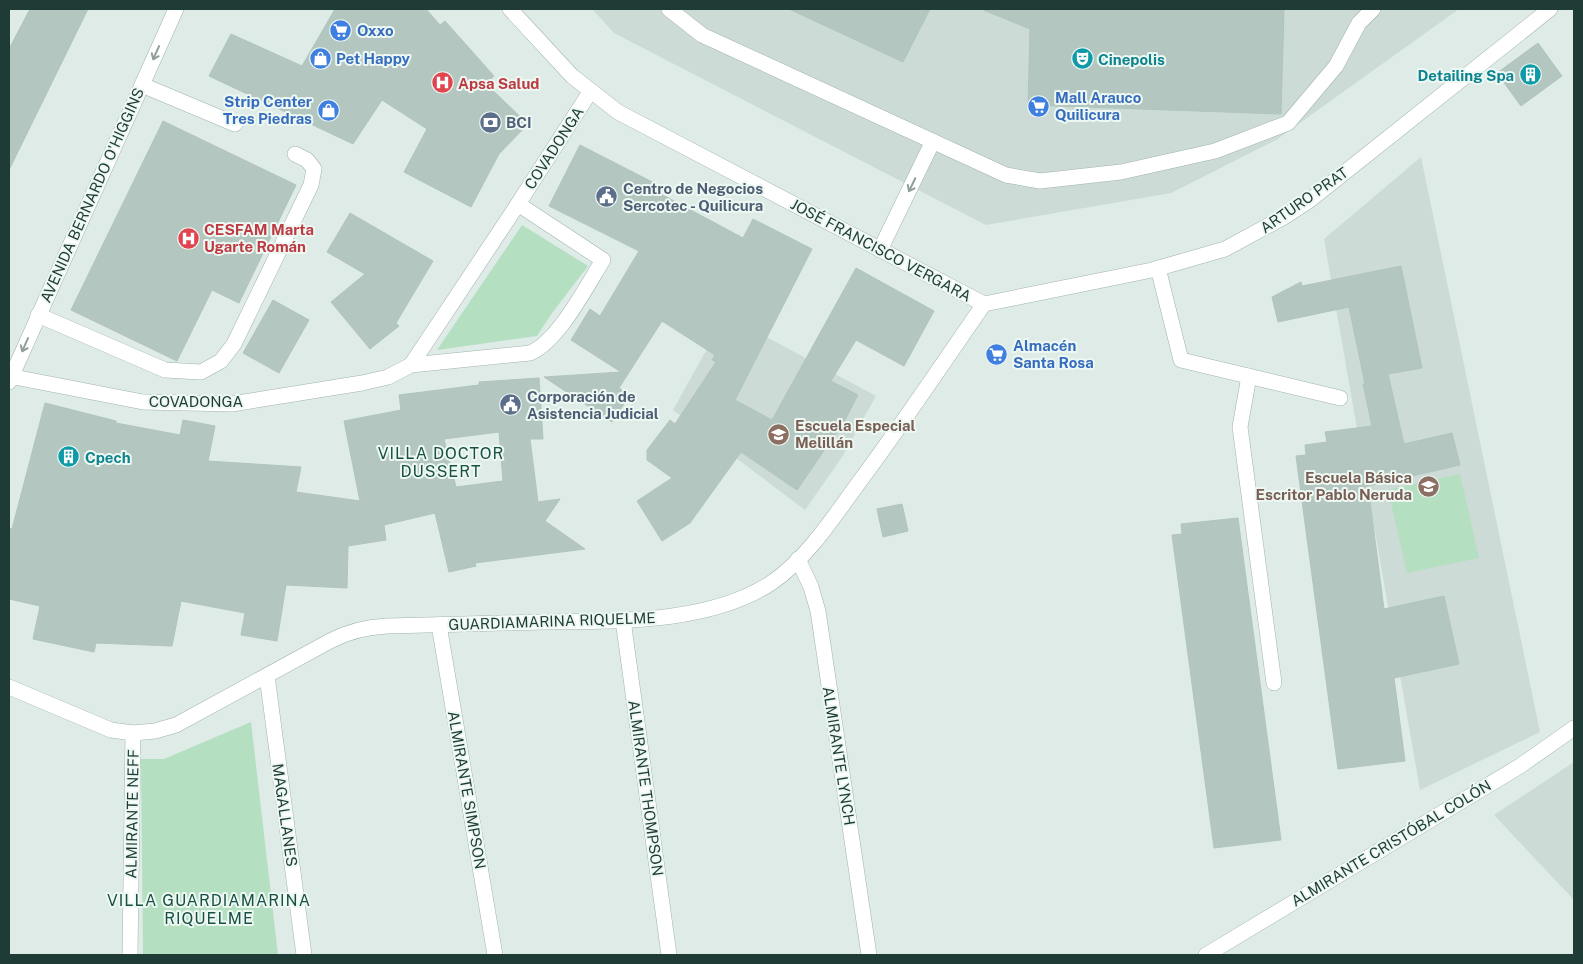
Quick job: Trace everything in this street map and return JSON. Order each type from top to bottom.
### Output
[{"type":"street","name":"AVENIDA BERNARDO O'HIGGINS","points":[[9,378],[176,9]]},
{"type":"street","name":"JOSÉ FRANCISCO VERGARA","points":[[510,9],[555,59],[590,92],[618,112],[984,304]]},
{"type":"street","points":[[669,9],[702,35],[1006,175],[1040,181],[1121,172],[1215,150],[1288,123],[1336,66],[1359,23],[1372,9]]},
{"type":"street","name":"ARTURO PRAT","points":[[984,304],[1158,268],[1225,249],[1284,217],[1317,194],[1550,9]]},
{"type":"street","points":[[142,85],[235,124]]},
{"type":"street","name":"COVADONGA","points":[[411,365],[590,92]]},
{"type":"street","points":[[880,250],[933,141]]},
{"type":"street","points":[[38,315],[166,370],[201,372],[221,361],[234,344],[311,185],[314,169],[307,160],[295,154]]},
{"type":"street","name":"COVADONGA","points":[[9,378],[143,402],[232,404],[362,384],[388,377],[411,365],[530,353],[544,345],[560,326],[603,260],[518,204]]},
{"type":"street","points":[[1158,268],[1181,360],[1340,398]]},
{"type":"street","name":"GUARDIAMARINA RIQUELME","points":[[9,687],[111,730],[133,733],[154,731],[176,725],[330,641],[352,631],[370,627],[623,620],[675,615],[734,601],[770,583],[798,559],[840,509],[896,432],[984,304]]},
{"type":"street","points":[[1249,376],[1240,427],[1274,683]]},
{"type":"street","name":"ALMIRANTE LYNCH","points":[[798,559],[811,587],[818,611],[869,955]]},
{"type":"street","name":"ALMIRANTE THOMPSON","points":[[623,620],[669,955]]},
{"type":"street","name":"ALMIRANTE SIMPSON","points":[[439,625],[494,955]]},
{"type":"street","name":"MAGALLANES","points":[[267,676],[304,955]]},
{"type":"street","name":"ALMIRANTE CRISTÓBAL COLÓN","points":[[1206,955],[1520,766],[1574,728]]},
{"type":"street","name":"ALMIRANTE NEFF","points":[[130,955],[133,733]]},
{"type":"shaded area","name":"Mall Arauco Quilicura","points":[[592,9],[1459,9],[1276,140],[1171,193],[986,225],[614,33]]},
{"type":"shaded area","name":"Escuela Básica Escritor Pablo Neruda","points":[[1421,157],[1540,732],[1420,790],[1324,239]]},
{"type":"shaded area","name":"Escuela Especial Melillán","points":[[726,315],[876,396],[842,457],[805,510],[673,410]]},
{"type":"shaded area","points":[[1574,762],[1574,900],[1494,815]]},
{"type":"green space","points":[[522,225],[588,266],[537,336],[437,350]]},
{"type":"green space","points":[[1460,474],[1479,558],[1407,573],[1388,490]]},
{"type":"green space","points":[[251,722],[278,955],[143,955],[141,759],[164,759]]},
{"type":"building","points":[[30,9],[88,9],[9,170],[9,49]]},
{"type":"building","points":[[335,9],[426,9],[440,25],[445,21],[494,76],[486,84],[528,124],[499,154],[471,207],[404,172],[427,129],[382,100],[353,144],[209,76],[231,34],[302,66]]},
{"type":"building","points":[[789,9],[930,9],[903,62]]},
{"type":"building","points":[[981,9],[1284,9],[1281,114],[1028,105],[1030,29]]},
{"type":"building","name":"Detailing Spa","points":[[1538,43],[1562,76],[1521,106],[1497,73]]},
{"type":"building","name":"CESFAM Marta Ugarte Román","points":[[163,121],[296,185],[239,303],[212,290],[177,361],[71,310]]},
{"type":"building","points":[[580,145],[664,188],[661,194],[743,238],[753,219],[812,249],[735,400],[772,420],[856,268],[934,311],[904,366],[856,340],[831,381],[858,395],[845,420],[797,490],[741,452],[690,523],[662,541],[637,501],[672,478],[647,460],[647,450],[670,420],[675,424],[716,362],[712,360],[715,355],[662,321],[619,388],[630,395],[612,422],[544,377],[621,372],[571,340],[590,309],[600,316],[639,251],[549,206]]},
{"type":"building","points":[[350,213],[433,261],[396,323],[399,326],[370,349],[331,302],[365,274],[327,252]]},
{"type":"building","points":[[1401,266],[1422,368],[1388,374],[1404,444],[1452,433],[1460,465],[1368,486],[1384,609],[1444,596],[1459,664],[1394,678],[1405,761],[1338,769],[1296,456],[1306,455],[1305,445],[1327,442],[1325,432],[1372,426],[1349,307],[1278,322],[1272,297],[1301,282],[1302,286]]},
{"type":"building","points":[[273,300],[309,320],[279,373],[243,353]]},
{"type":"building","points":[[539,378],[543,439],[530,439],[538,502],[560,499],[545,521],[585,549],[475,563],[476,566],[449,572],[435,513],[384,525],[386,540],[348,546],[347,588],[286,585],[277,641],[241,635],[245,613],[181,601],[172,646],[96,643],[94,652],[33,639],[40,606],[9,599],[9,528],[12,529],[45,403],[116,421],[116,423],[180,435],[183,420],[215,426],[208,461],[301,467],[296,492],[360,501],[344,421],[401,410],[399,395],[479,385],[479,382]],"holes":[[[499,432],[503,481],[456,487],[444,439]]]},
{"type":"building","points":[[902,504],[908,531],[883,537],[877,509]]},
{"type":"building","points":[[1238,518],[1281,840],[1214,848],[1172,535],[1182,534],[1181,524]]},
{"type":"place","name":"Oxxo","points":[[341,30]]},
{"type":"place","name":"Pet Happy","points":[[320,58]]},
{"type":"place","name":"Cinepolis","points":[[1082,59]]},
{"type":"place","name":"Detailing Spa","points":[[1530,75]]},
{"type":"place","name":"Apsa Salud","points":[[442,83]]},
{"type":"place","name":"Mall Arauco Quilicura","points":[[1039,106]]},
{"type":"place","name":"Strip Center Tres Piedras","points":[[328,110]]},
{"type":"place","name":"BCI","points":[[490,122]]},
{"type":"place","name":"Centro de Negocios Sercotec - Quilicura","points":[[607,197]]},
{"type":"place","name":"CESFAM Marta Ugarte Román","points":[[188,238]]},
{"type":"place","name":"Almacén Santa Rosa","points":[[997,354]]},
{"type":"place","name":"Corporación de Asistencia Judicial","points":[[511,405]]},
{"type":"place","name":"Escuela Especial Melillán","points":[[779,434]]},
{"type":"place","name":"Cpech","points":[[69,457]]},
{"type":"place","name":"Escuela Básica Escritor Pablo Neruda","points":[[1428,486]]},
{"type":"district","name":"VILLA DOCTOR DUSSERT","points":[[441,462]]},
{"type":"district","name":"VILLA GUARDIAMARINA RIQUELME","points":[[209,909]]}]
